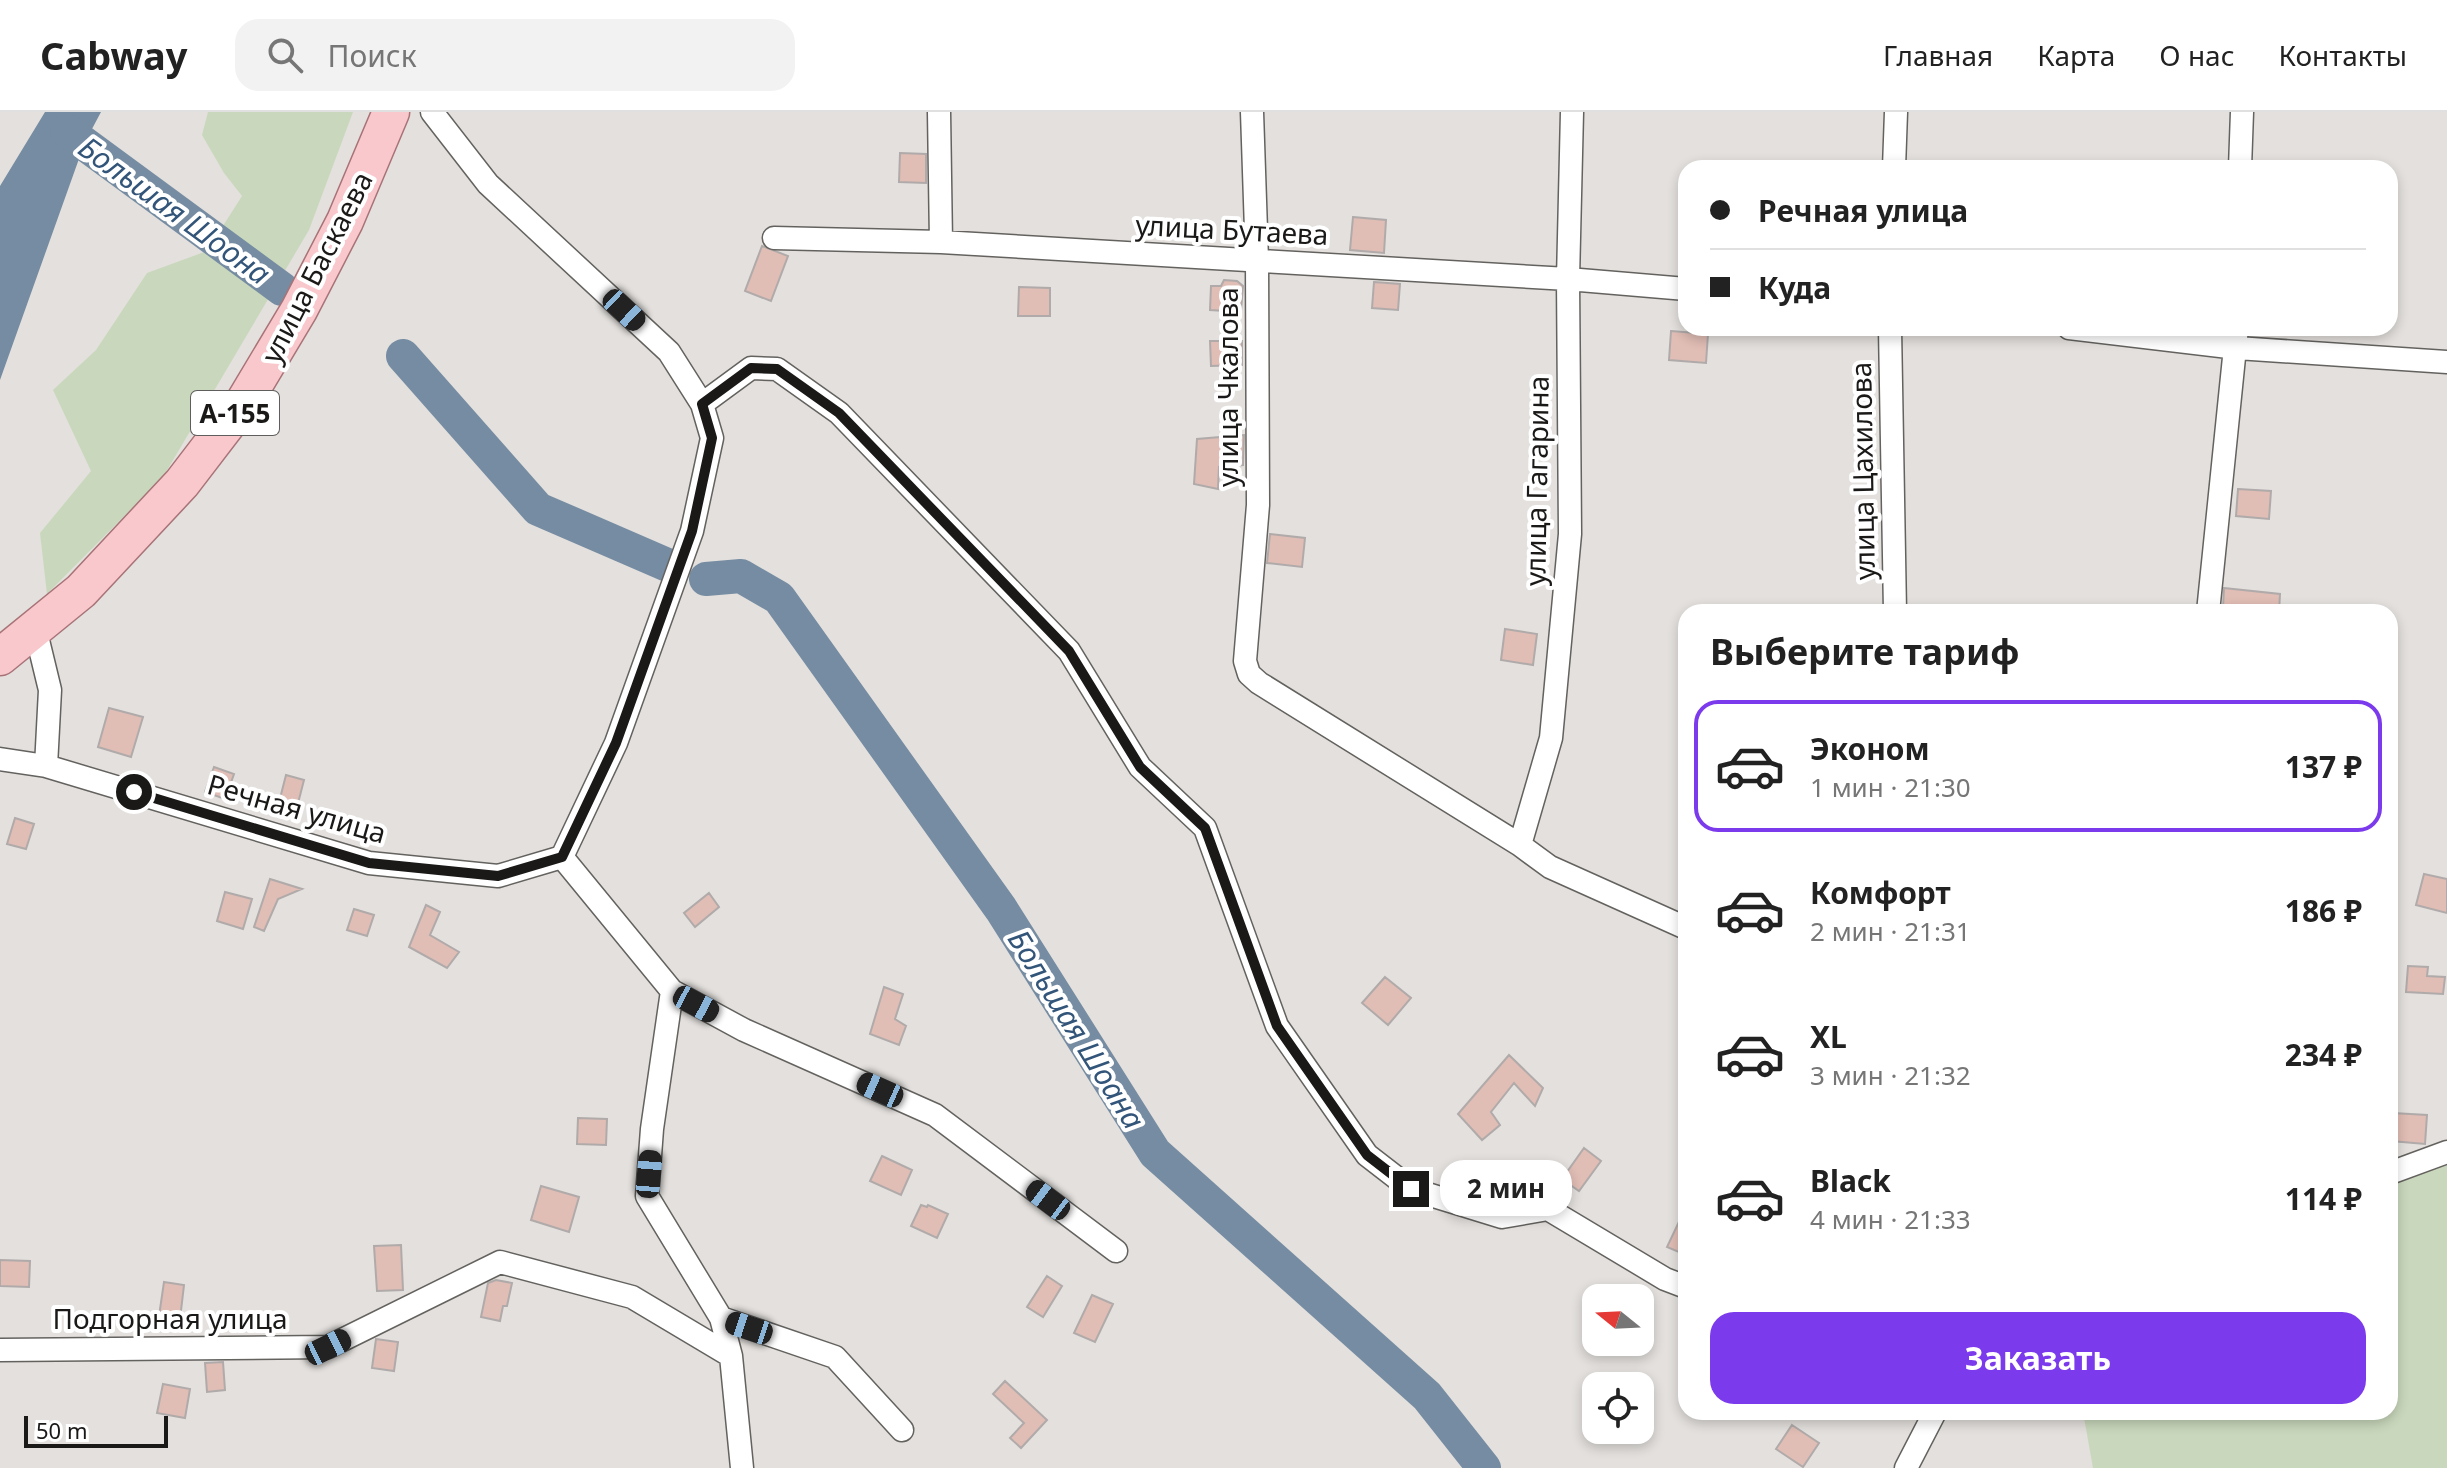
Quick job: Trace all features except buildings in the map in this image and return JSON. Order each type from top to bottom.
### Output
[{"type":"main road","name":"улица Баскаева","points":[[0,657],[81,591],[182,483],[244,402],[299,310],[345,221],[391,112]]},
{"type":"street","points":[[432,112],[488,184],[669,352],[702,404],[712,438],[692,531],[616,743],[562,857],[672,991],[744,1030],[935,1115],[1116,1251]]},
{"type":"street","points":[[939,112],[941,242]]},
{"type":"street","name":"улица Чкалова","points":[[1252,112],[1257,260],[1258,505],[1245,661],[1249,674],[1520,845]]},
{"type":"street","name":"улица Гагарина","points":[[1520,845],[1551,738],[1570,534],[1568,279],[1572,112]]},
{"type":"street","points":[[1894,160],[1896,112]]},
{"type":"street","points":[[2240,160],[2242,112]]},
{"type":"street","name":"улица Бутаева","points":[[774,238],[941,242],[1568,279],[1678,288]]},
{"type":"street","name":"улица Цахилова","points":[[1890,336],[1895,604]]},
{"type":"street","points":[[2203,336],[2447,362]]},
{"type":"street","points":[[2209,604],[2237,338]]},
{"type":"street","points":[[702,404],[751,368],[777,369],[839,413],[1069,651],[1140,767],[1205,828],[1277,1026],[1367,1155],[1411,1189],[1502,1217],[1548,1209],[1678,1284]]},
{"type":"street","points":[[35,628],[50,690],[46,766]]},
{"type":"street","name":"Речная улица","points":[[0,759],[46,766],[369,863],[498,876],[562,857]]},
{"type":"street","points":[[1520,845],[1550,867],[1678,924]]},
{"type":"street","points":[[672,991],[652,1129],[647,1196],[721,1318],[731,1356],[742,1468]]},
{"type":"street","points":[[2398,1170],[2447,1152]]},
{"type":"street","name":"Подгорная улица","points":[[0,1350],[328,1347],[500,1262],[632,1297],[731,1356]]},
{"type":"street","points":[[721,1318],[835,1357],[902,1430]]},
{"type":"street","points":[[1906,1468],[1931,1420]]},
{"type":"green space","points":[[208,112],[353,112],[309,230],[163,477],[47,594],[40,533],[91,471],[53,390],[96,350],[147,273],[207,251],[242,196],[224,173],[202,135]]},
{"type":"green space","points":[[2447,1163],[2447,1468],[2093,1468],[2084,1420],[2398,1420],[2398,1182]]},
{"type":"water","points":[[45,112],[101,112],[85,142],[0,380],[0,186]]},
{"type":"waterway","name":"Большая Шоона","points":[[67,131],[282,289]]},
{"type":"waterway","name":"Большая Шоона","points":[[403,356],[538,509],[672,567]]},
{"type":"waterway","name":"Большая Шоана","points":[[706,579],[741,576],[779,598],[1001,909],[1155,1153],[1427,1396],[1484,1468]]},
{"type":"route","points":[[134,792],[369,863],[498,876],[562,857],[616,743],[692,531],[712,438],[702,404],[751,368],[777,369],[839,413],[1069,651],[1140,767],[1205,828],[1277,1026],[1367,1155],[1411,1189]]}]
